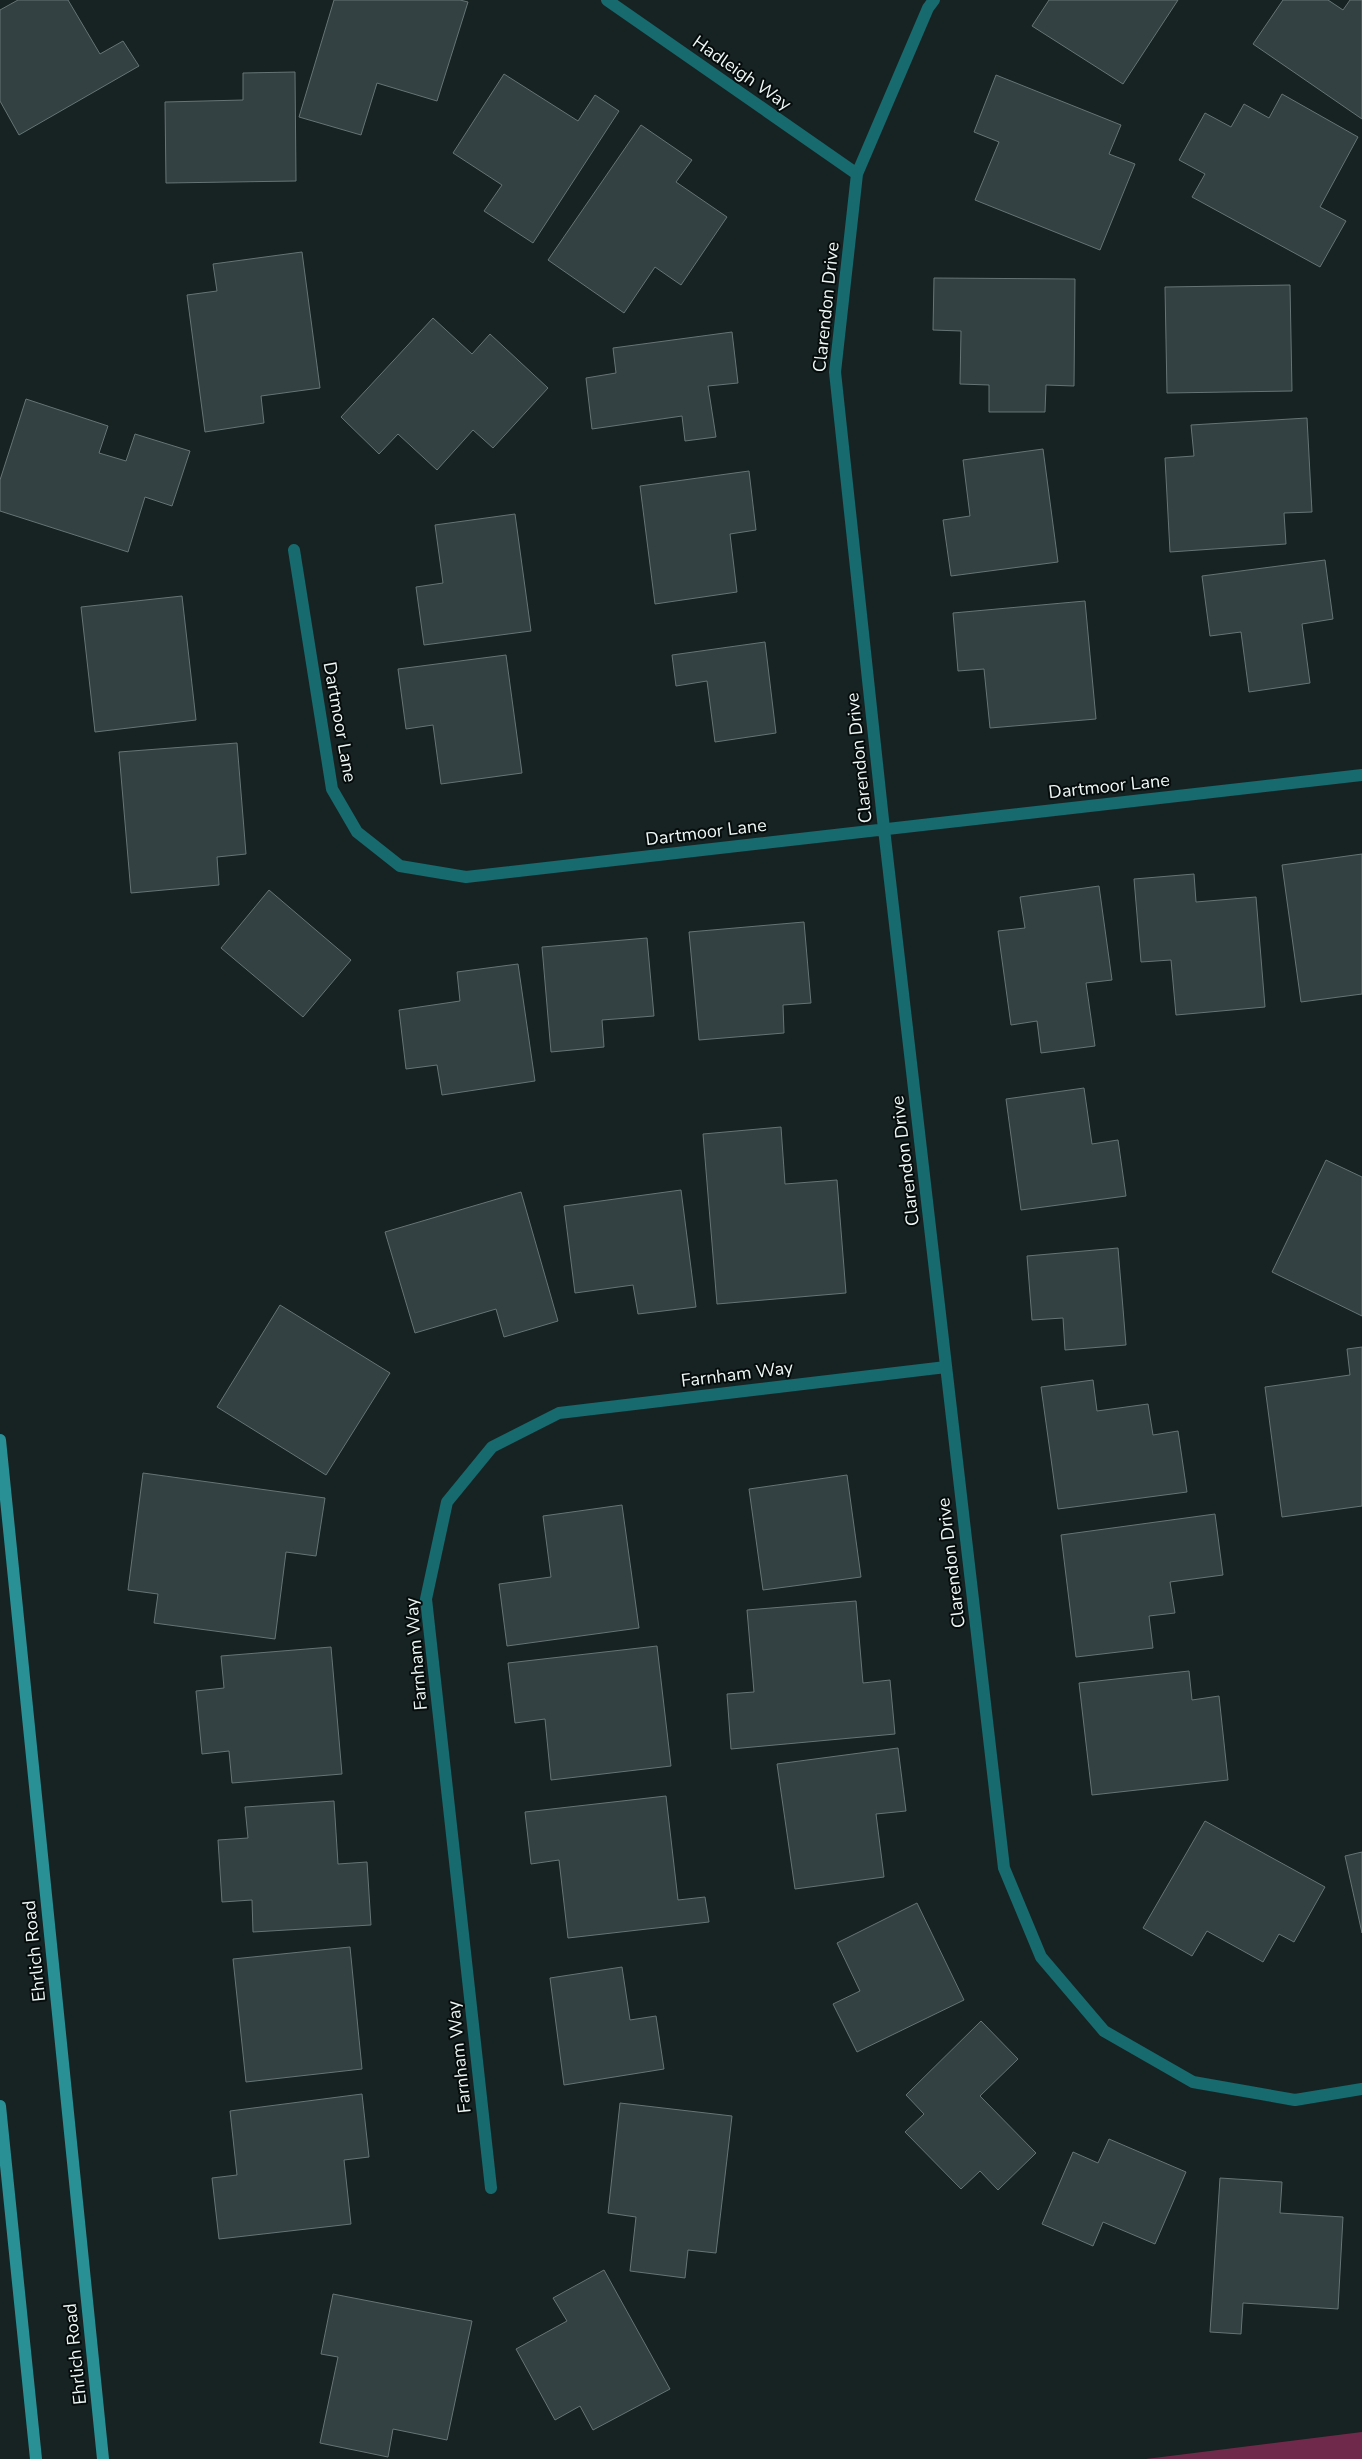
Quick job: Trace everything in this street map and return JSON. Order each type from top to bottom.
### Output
[{"type":"main road","name":"Ehrlich Road","points":[[0,1440],[103,2459]]},
{"type":"main road","points":[[0,2106],[36,2459]]},
{"type":"street","name":"Hadleigh Way","points":[[607,0],[857,174]]},
{"type":"street","name":"Clarendon Drive","points":[[934,0],[928,8],[857,174],[834,372],[884,829],[1004,1868],[1041,1957],[1104,2031],[1193,2082],[1295,2100],[1362,2089]]},
{"type":"street","name":"Dartmoor Lane","points":[[294,550],[332,789],[357,832],[400,866],[466,878],[1362,775]]},
{"type":"street","name":"Farnham Way","points":[[491,2188],[426,1599],[447,1502],[492,1448],[559,1413],[946,1367]]},
{"type":"shaded area","points":[[1362,2432],[1362,2459],[1146,2459]]},
{"type":"building","points":[[18,0],[68,0],[100,54],[123,41],[139,66],[19,135],[0,101],[0,10]]},
{"type":"building","points":[[334,0],[460,0],[468,2],[437,101],[377,83],[361,135],[299,117]]},
{"type":"building","points":[[1049,0],[1178,0],[1123,84],[1032,26]]},
{"type":"building","points":[[1283,0],[1328,0],[1343,10],[1350,0],[1362,0],[1362,119],[1253,44]]},
{"type":"building","points":[[295,72],[296,181],[166,183],[165,102],[243,100],[243,73]]},
{"type":"building","points":[[504,74],[578,121],[595,95],[619,111],[533,243],[484,211],[502,185],[453,153]]},
{"type":"building","points":[[996,75],[1121,125],[1109,154],[1135,164],[1100,250],[975,200],[999,142],[974,132]]},
{"type":"building","points":[[1282,94],[1358,137],[1320,207],[1346,221],[1320,267],[1192,197],[1205,174],[1179,160],[1205,113],[1231,127],[1244,104],[1269,118]]},
{"type":"building","points":[[641,125],[692,160],[676,182],[727,217],[681,285],[655,267],[624,313],[548,260]]},
{"type":"building","points":[[302,252],[320,388],[261,396],[264,423],[205,432],[187,295],[217,291],[213,264]]},
{"type":"building","points":[[934,278],[1075,279],[1074,386],[1046,385],[1045,412],[989,412],[989,385],[960,384],[961,331],[933,330]]},
{"type":"building","points":[[1290,285],[1292,391],[1167,393],[1165,287]]},
{"type":"building","points":[[433,318],[472,354],[490,334],[548,388],[493,448],[473,430],[437,470],[398,434],[379,454],[341,417]]},
{"type":"building","points":[[732,332],[738,383],[708,386],[716,437],[685,441],[682,416],[592,429],[586,378],[616,373],[613,348]]},
{"type":"building","points":[[26,399],[108,426],[99,453],[126,461],[135,434],[190,451],[172,506],[145,497],[128,552],[0,511],[0,480]]},
{"type":"building","points":[[1307,418],[1312,512],[1284,513],[1286,544],[1170,552],[1165,458],[1194,456],[1191,425]]},
{"type":"building","points":[[1043,449],[1058,562],[951,576],[943,520],[970,516],[963,460]]},
{"type":"building","points":[[749,471],[756,530],[730,534],[737,592],[655,604],[640,486]]},
{"type":"building","points":[[515,514],[531,631],[424,645],[416,587],[443,583],[435,525]]},
{"type":"building","points":[[1325,560],[1333,619],[1302,624],[1310,683],[1249,692],[1241,632],[1210,636],[1202,576]]},
{"type":"building","points":[[182,596],[196,720],[95,732],[81,607]]},
{"type":"building","points":[[1085,601],[1096,719],[990,728],[984,669],[958,671],[953,613]]},
{"type":"building","points":[[765,642],[776,733],[715,742],[707,681],[676,686],[672,655]]},
{"type":"building","points":[[506,655],[522,773],[441,784],[433,725],[406,729],[398,669]]},
{"type":"building","points":[[237,743],[246,854],[217,857],[219,885],[131,893],[119,752]]},
{"type":"building","points":[[1362,854],[1362,994],[1301,1002],[1282,865]]},
{"type":"building","points":[[1194,874],[1196,902],[1256,897],[1265,1007],[1176,1015],[1171,960],[1141,962],[1134,879]]},
{"type":"building","points":[[1099,886],[1112,980],[1086,983],[1095,1046],[1041,1053],[1037,1021],[1011,1025],[998,931],[1025,928],[1020,897]]},
{"type":"building","points":[[269,890],[351,960],[303,1017],[221,948]]},
{"type":"building","points":[[804,922],[811,1003],[783,1005],[784,1033],[699,1040],[689,932]]},
{"type":"building","points":[[647,938],[654,1016],[602,1020],[604,1047],[551,1052],[542,947]]},
{"type":"building","points":[[518,964],[535,1081],[442,1095],[437,1065],[406,1069],[399,1010],[460,1001],[457,972]]},
{"type":"building","points":[[1084,1088],[1092,1144],[1118,1140],[1126,1196],[1021,1210],[1006,1099]]},
{"type":"building","points":[[781,1127],[785,1184],[837,1180],[846,1293],[717,1304],[703,1134]]},
{"type":"building","points":[[1326,1160],[1362,1177],[1362,1316],[1272,1272]]},
{"type":"building","points":[[681,1190],[696,1307],[638,1314],[633,1285],[575,1293],[564,1206]]},
{"type":"building","points":[[521,1192],[558,1321],[504,1337],[496,1309],[415,1333],[385,1232]]},
{"type":"building","points":[[1118,1248],[1126,1345],[1065,1350],[1063,1318],[1032,1320],[1027,1256]]},
{"type":"building","points":[[280,1305],[390,1373],[326,1475],[217,1407]]},
{"type":"building","points":[[1362,1347],[1362,1506],[1282,1517],[1265,1387],[1350,1375],[1347,1349]]},
{"type":"building","points":[[1093,1380],[1097,1411],[1148,1404],[1153,1435],[1178,1431],[1187,1492],[1058,1509],[1041,1387]]},
{"type":"building","points":[[143,1473],[325,1498],[316,1556],[286,1552],[275,1639],[154,1623],[158,1594],[128,1590]]},
{"type":"building","points":[[847,1475],[861,1577],[763,1590],[749,1489]]},
{"type":"building","points":[[622,1505],[639,1628],[507,1646],[499,1584],[551,1577],[543,1516]]},
{"type":"building","points":[[1215,1514],[1223,1575],[1170,1582],[1175,1613],[1149,1616],[1153,1648],[1076,1657],[1061,1535]]},
{"type":"building","points":[[856,1601],[863,1683],[890,1680],[895,1734],[731,1749],[727,1694],[754,1692],[747,1610]]},
{"type":"building","points":[[657,1646],[671,1766],[551,1780],[545,1719],[515,1723],[508,1663]]},
{"type":"building","points":[[331,1647],[342,1774],[232,1783],[229,1751],[202,1754],[196,1691],[224,1688],[221,1656]]},
{"type":"building","points":[[1189,1671],[1192,1700],[1219,1696],[1228,1780],[1092,1795],[1079,1683]]},
{"type":"building","points":[[898,1748],[906,1811],[876,1814],[884,1877],[795,1889],[777,1764]]},
{"type":"building","points":[[666,1796],[678,1900],[705,1897],[709,1922],[568,1938],[559,1860],[531,1864],[525,1812]]},
{"type":"building","points":[[334,1801],[338,1864],[367,1862],[371,1925],[253,1932],[252,1900],[222,1902],[218,1840],[248,1838],[245,1807]]},
{"type":"building","points":[[1205,1821],[1325,1887],[1294,1942],[1279,1934],[1263,1962],[1207,1931],[1192,1956],[1143,1928]]},
{"type":"building","points":[[1362,1852],[1362,1933],[1345,1856]]},
{"type":"building","points":[[917,1903],[964,2000],[857,2052],[833,2004],[860,1991],[837,1943]]},
{"type":"building","points":[[350,1947],[362,2069],[246,2082],[233,1959]]},
{"type":"building","points":[[622,1967],[630,2020],[656,2016],[664,2069],[564,2085],[550,1978]]},
{"type":"building","points":[[981,2021],[1018,2059],[980,2096],[1036,2153],[998,2190],[980,2171],[961,2189],[905,2132],[924,2114],[906,2095]]},
{"type":"building","points":[[362,2094],[369,2157],[344,2160],[351,2224],[219,2239],[212,2178],[237,2175],[230,2111]]},
{"type":"building","points":[[620,2103],[732,2116],[716,2253],[688,2250],[685,2278],[630,2271],[636,2217],[608,2213]]},
{"type":"building","points":[[1109,2139],[1186,2172],[1155,2244],[1103,2222],[1093,2246],[1042,2224],[1073,2152],[1098,2163]]},
{"type":"building","points":[[1220,2178],[1282,2182],[1280,2213],[1343,2217],[1338,2309],[1243,2303],[1241,2334],[1210,2332]]},
{"type":"building","points":[[604,2270],[670,2389],[593,2430],[580,2406],[555,2420],[516,2349],[567,2321],[553,2298]]},
{"type":"building","points":[[333,2294],[472,2321],[447,2440],[393,2429],[388,2457],[320,2443],[338,2357],[321,2354]]}]
